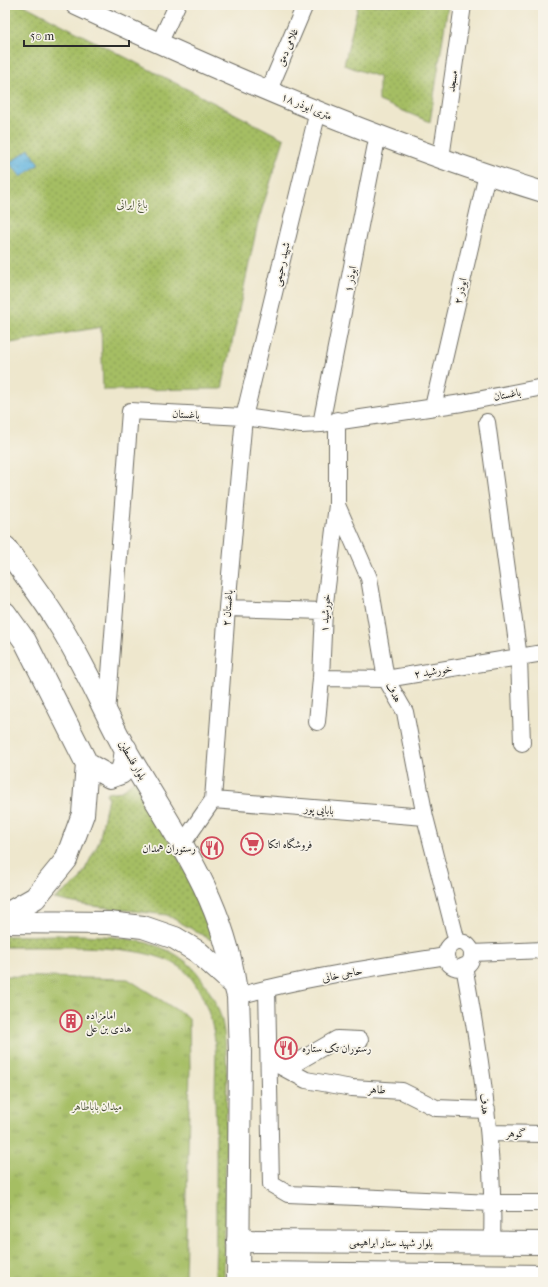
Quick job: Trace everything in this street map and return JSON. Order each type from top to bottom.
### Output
[{"type":"main road","name":"بلوار فلسطین","points":[[5,547],[57,621],[126,749],[183,843],[221,924],[231,957],[237,990]]},
{"type":"main road","points":[[5,612],[25,641],[87,764],[83,814],[66,860],[35,898],[5,915]]},
{"type":"main road","points":[[87,764],[110,777],[121,773],[126,749]]},
{"type":"main road","points":[[5,922],[109,923],[143,927],[175,938],[198,952],[237,990],[240,1053],[238,1278],[287,1274],[543,1276]]},
{"type":"main road","name":"بلوار شهید ستار ابراهیمی","points":[[238,1241],[543,1243]]},
{"type":"main road","points":[[287,1274],[279,1265],[278,1258],[283,1245],[292,1241]]},
{"type":"street","name":"۱۸ متری ابوذر","points":[[76,5],[159,44],[318,111],[442,158],[543,192]]},
{"type":"street","points":[[159,44],[177,5]]},
{"type":"street","name":"غلامی دمق","points":[[269,90],[305,5]]},
{"type":"street","name":"مسجد","points":[[442,158],[463,5]]},
{"type":"street","name":"شهید رحیمی","points":[[244,417],[318,111]]},
{"type":"street","name":"ابوذر ۱","points":[[321,424],[378,134]]},
{"type":"street","name":"ابوذر ۲","points":[[433,407],[487,174]]},
{"type":"street","name":"باغستان","points":[[107,714],[130,411],[244,417],[301,425],[321,424],[337,420],[433,407],[543,387]]},
{"type":"street","name":"باغستان ۲","points":[[213,800],[227,608],[244,417]]},
{"type":"street","name":"هدف","points":[[337,420],[337,505],[369,578],[386,679],[405,712],[425,817],[458,942]]},
{"type":"street","points":[[487,422],[519,658],[522,743]]},
{"type":"street","name":"خورشید ۱","points":[[317,722],[322,678],[324,611],[337,505]]},
{"type":"street","points":[[227,608],[324,611]]},
{"type":"street","name":"خورشید ۲","points":[[322,678],[386,679],[543,653]]},
{"type":"street","points":[[183,843],[213,800]]},
{"type":"street","name":"بابایی پور","points":[[213,800],[425,817]]},
{"type":"street","points":[[468,960],[470,947],[464,943],[458,942],[451,944],[447,950],[446,956],[448,962],[458,968],[468,960],[543,950]]},
{"type":"street","name":"حاجی خانی","points":[[237,990],[267,988],[382,966],[446,956]]},
{"type":"street","name":"هدف","points":[[468,960],[489,1133],[494,1203],[492,1243]]},
{"type":"street","points":[[267,988],[271,1184],[288,1194],[494,1203],[543,1203]]},
{"type":"street","points":[[287,1068],[337,1039],[360,1040]]},
{"type":"street","name":"طاهر","points":[[269,1060],[287,1068],[306,1080],[352,1088],[402,1091],[436,1108],[487,1110]]},
{"type":"street","name":"گوهر","points":[[489,1133],[543,1134]]},
{"type":"green space","name":"باغ ایرانی","points":[[5,5],[24,5],[284,139],[258,222],[222,389],[103,390],[101,327],[5,344]]},
{"type":"green space","points":[[358,5],[448,5],[430,122],[379,101],[379,77],[344,65]]},
{"type":"green space","points":[[135,779],[207,911],[213,941],[167,915],[84,905],[54,899],[79,881],[99,842],[108,797],[106,793],[122,791]]},
{"type":"green space","points":[[5,936],[99,936],[123,938],[147,943],[168,950],[185,961],[195,970],[203,981],[214,999],[221,1017],[226,1045],[227,1074],[224,1282],[215,1282],[215,1042],[210,1016],[203,998],[193,980],[180,967],[163,959],[143,953],[96,948],[5,947]]},
{"type":"green space","name":"میدان باباطاهر","points":[[5,976],[128,979],[189,1018],[190,1066],[185,1282],[5,1282]]},
{"type":"water","points":[[29,149],[39,164],[21,177],[10,163]]},
{"type":"place","name":"فروشگاه اتکا","points":[[252,844]]},
{"type":"place","name":"رستوران همدان","points":[[212,848]]},
{"type":"place","name":"امامزاده هادی بن علی","points":[[71,1021]]},
{"type":"place","name":"رستوران تک ستاره","points":[[286,1048]]}]
